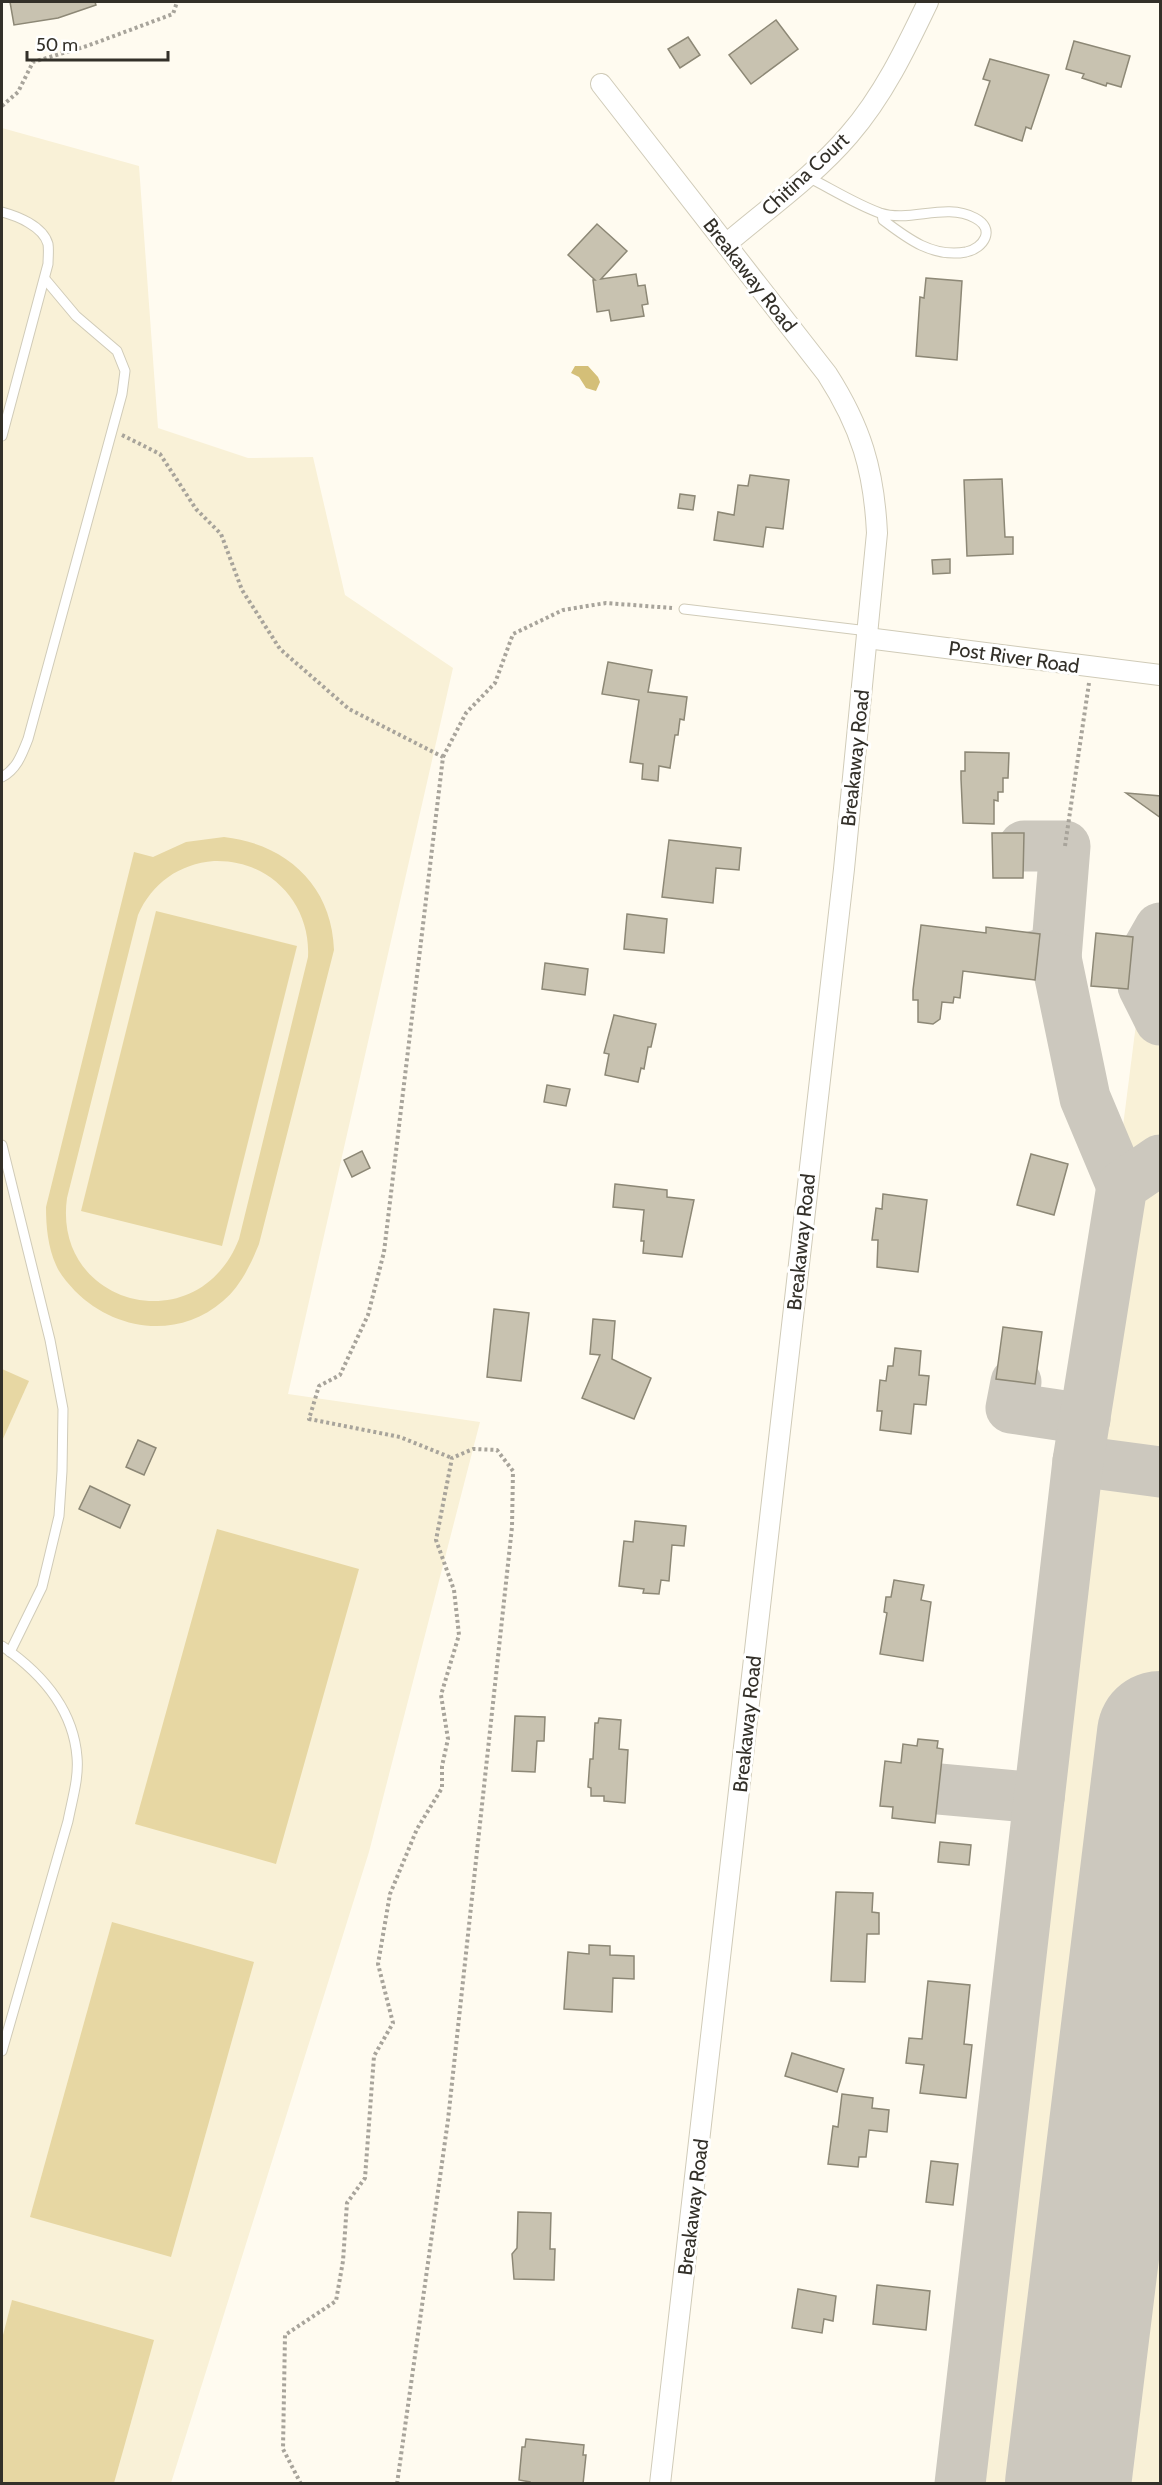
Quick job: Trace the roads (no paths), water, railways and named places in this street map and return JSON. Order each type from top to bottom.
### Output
[{"type":"street","name":"Chitina Court","points":[[726,244],[806,176],[849,135],[870,108],[911,37],[928,2]]},
{"type":"street","name":"Breakaway Road","points":[[601,84],[827,374],[846,402],[860,433],[870,465],[876,499],[877,533],[843,880],[660,2484]]},
{"type":"street","name":"Post River Road","points":[[868,634],[1091,668],[1161,675]]},
{"type":"lane","points":[[806,176],[882,213],[908,215],[957,212],[977,219],[984,226],[986,237],[984,244],[974,250],[958,254],[933,251],[909,239],[883,220],[882,213]]},
{"type":"lane","points":[[2,212],[16,216],[36,228],[48,243],[45,279],[2,436]]},
{"type":"lane","points":[[2,777],[8,774],[19,761],[28,739],[122,394],[125,370],[117,351],[76,316],[45,279]]},
{"type":"lane","points":[[684,609],[868,634]]},
{"type":"lane","points":[[2,1145],[50,1340],[63,1409],[62,1472],[58,1516],[42,1587],[10,1652]]},
{"type":"lane","points":[[2,1646],[26,1663],[47,1684],[63,1708],[74,1733],[77,1758],[75,1785],[68,1821],[5,2021],[2,2051]]}]
